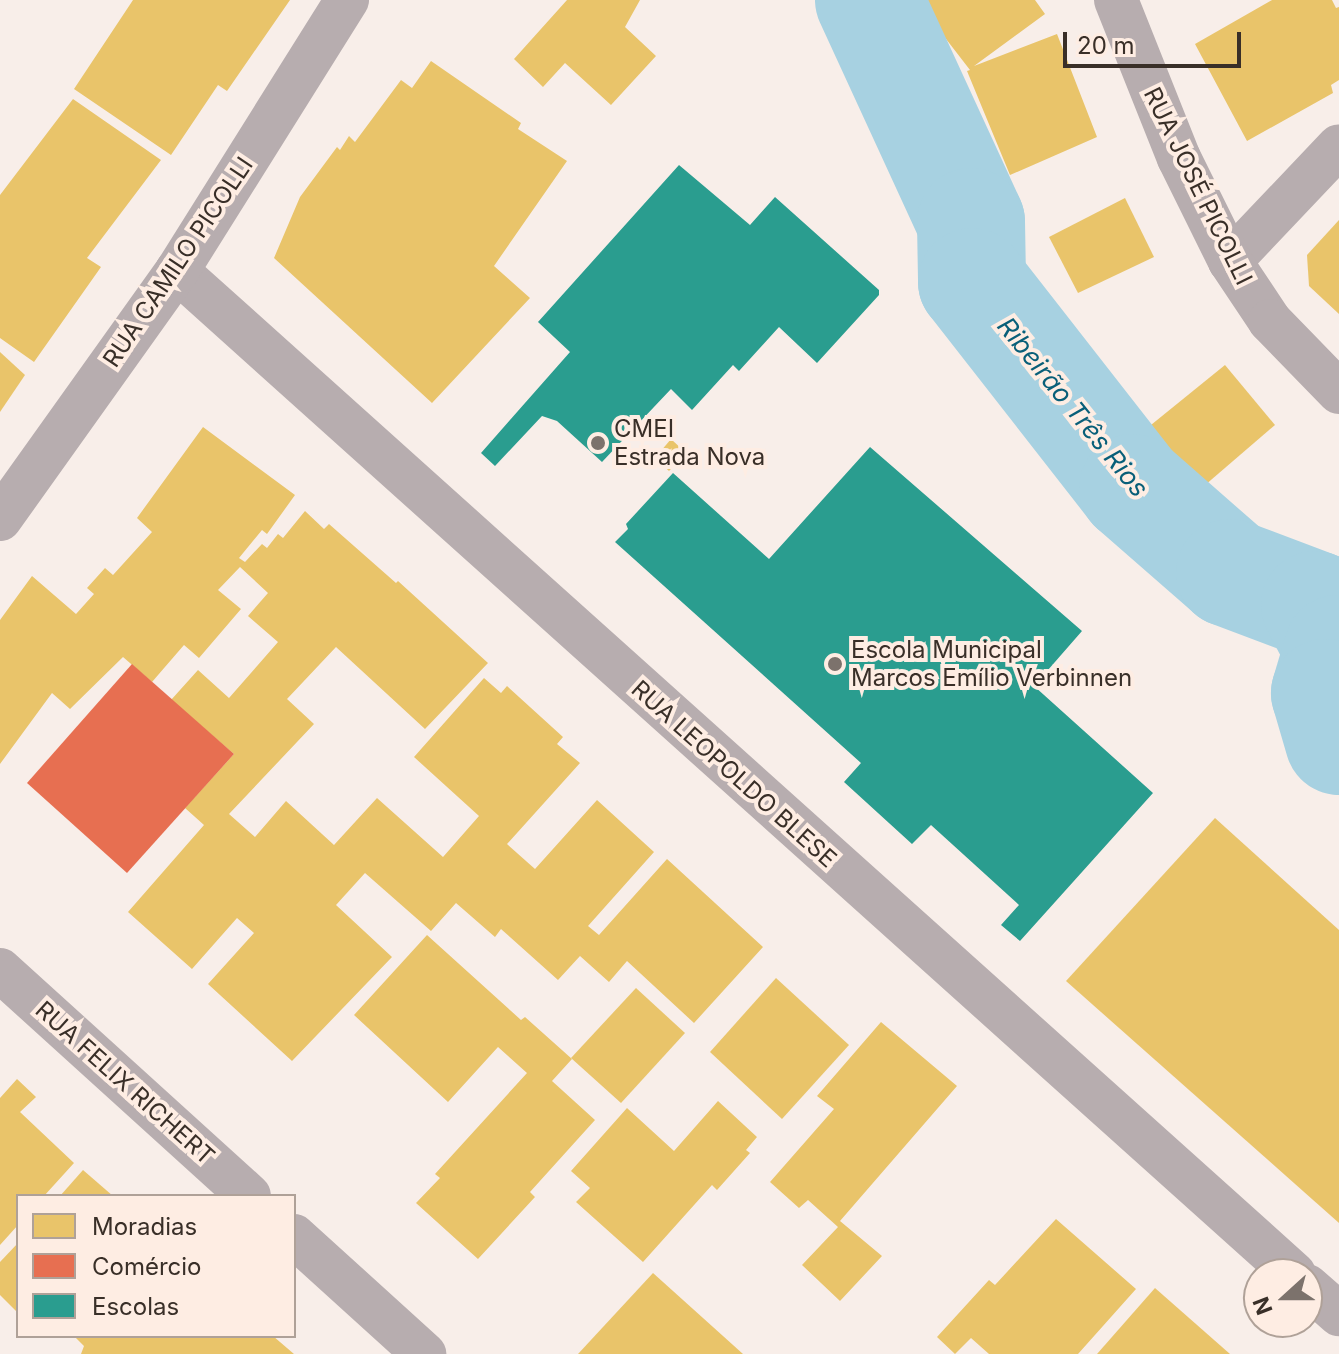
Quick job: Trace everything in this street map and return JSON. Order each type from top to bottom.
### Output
[{"type":"street","name":"RUA CAMILO PICOLLI","points":[[0,519],[177,271],[347,0]]},
{"type":"street","name":"RUA JOSÉ PICOLLI","points":[[1116,0],[1179,158],[1230,261],[1270,321],[1339,392]]},
{"type":"street","points":[[1230,261],[1339,146]]},
{"type":"street","name":"RUA LEOPOLDO BLESE","points":[[177,271],[1276,1258]]},
{"type":"street","name":"RUA FELIX RICHERT","points":[[0,970],[247,1194]]},
{"type":"street","points":[[296,1238],[424,1354]]},
{"type":"street","points":[[1323,1300],[1339,1314]]},
{"type":"building: Moradias","points":[[133,0],[290,0],[227,91],[218,85],[171,155],[74,89]]},
{"type":"building: Moradias","points":[[567,0],[640,0],[625,27],[656,56],[611,105],[565,63],[543,87],[514,59]]},
{"type":"building: Moradias","points":[[924,0],[1035,0],[1045,14],[974,66],[1057,34],[1097,137],[1010,175],[967,71],[970,70],[919,4]]},
{"type":"building: Moradias","points":[[1272,0],[1332,0],[1336,8],[1339,7],[1339,80],[1331,85],[1333,93],[1247,141],[1195,44]]},
{"type":"building: Moradias","points":[[431,61],[521,123],[518,129],[567,161],[494,266],[530,298],[432,403],[274,258],[300,197],[337,147],[340,150],[349,136],[355,142],[401,80],[412,88]]},
{"type":"building: Moradias","points":[[73,99],[161,160],[87,258],[101,267],[34,362],[0,338],[0,195]]},
{"type":"building: Moradias","points":[[1125,198],[1154,257],[1078,293],[1049,237]]},
{"type":"building: Moradias","points":[[1339,220],[1339,314],[1309,286],[1307,255]]},
{"type":"building: Moradias","points":[[0,352],[25,375],[0,412]]},
{"type":"building: Moradias","points":[[1225,365],[1275,425],[1197,492],[1146,429]]},
{"type":"building: Moradias","points":[[203,427],[295,495],[267,534],[262,530],[239,558],[245,562],[262,544],[267,548],[278,534],[283,538],[305,511],[324,529],[329,524],[396,583],[398,581],[488,663],[425,729],[336,647],[287,699],[314,724],[229,814],[255,837],[286,801],[334,845],[377,798],[443,857],[479,816],[414,757],[484,678],[501,693],[507,686],[563,737],[557,744],[580,763],[507,844],[535,869],[597,800],[654,852],[588,926],[599,935],[667,859],[763,947],[694,1023],[627,961],[609,982],[580,956],[558,980],[501,929],[495,937],[456,903],[431,931],[365,873],[336,905],[392,957],[292,1061],[208,984],[254,933],[237,918],[192,969],[128,912],[204,825],[185,808],[234,754],[171,700],[198,670],[229,698],[278,642],[248,616],[268,593],[240,567],[218,590],[241,609],[199,658],[184,645],[152,682],[123,657],[70,709],[52,693],[0,764],[0,620],[32,576],[76,614],[94,594],[87,588],[105,568],[113,575],[152,532],[137,518]]},
{"type":"building: Moradias","points":[[671,439],[686,453],[669,471],[655,458]]},
{"type":"building: Moradias","points":[[1215,818],[1339,930],[1339,1223],[1066,981]]},
{"type":"building: Moradias","points":[[427,935],[521,1020],[525,1017],[572,1059],[552,1081],[595,1120],[530,1192],[535,1197],[478,1259],[416,1203],[440,1178],[435,1174],[527,1073],[498,1047],[448,1102],[354,1015]]},
{"type":"building: Moradias","points":[[776,978],[849,1045],[782,1119],[710,1052]]},
{"type":"building: Moradias","points":[[636,988],[685,1033],[621,1103],[571,1058]]},
{"type":"building: Moradias","points":[[881,1022],[957,1086],[840,1221],[882,1256],[840,1301],[802,1265],[838,1227],[808,1200],[799,1208],[770,1182],[834,1109],[817,1096]]},
{"type":"building: Moradias","points":[[17,1079],[36,1097],[20,1112],[74,1163],[46,1194],[16,1194],[16,1227],[0,1245],[0,1098]]},
{"type":"building: Moradias","points":[[718,1101],[757,1137],[746,1150],[750,1153],[717,1190],[712,1185],[643,1262],[576,1202],[590,1188],[571,1171],[627,1108],[674,1151]]},
{"type":"building: Moradias","points":[[83,1170],[111,1194],[62,1194]]},
{"type":"building: Moradias","points":[[1056,1219],[1136,1289],[1078,1354],[989,1354],[971,1338],[955,1354],[937,1337],[989,1280],[995,1285]]},
{"type":"building: Moradias","points":[[16,1245],[16,1311],[0,1295],[0,1262]]},
{"type":"building: Moradias","points":[[653,1273],[743,1354],[578,1354]]},
{"type":"building: Moradias","points":[[1155,1288],[1230,1354],[1097,1354]]},
{"type":"building: Moradias","points":[[76,1338],[275,1338],[294,1354],[81,1354],[84,1346]]},
{"type":"building: Comércio","points":[[132,664],[234,754],[127,873],[27,783]]},
{"type":"building: Escolas","points":[[679,165],[750,225],[775,197],[879,290],[879,295],[817,363],[779,327],[739,371],[733,365],[692,410],[671,389],[602,462],[557,421],[542,416],[495,466],[481,453],[570,352],[538,322]]},
{"type":"building: Escolas","points":[[870,447],[1082,631],[1034,686],[1153,793],[1020,941],[1001,925],[1019,905],[931,825],[912,844],[844,782],[861,763],[615,542],[628,529],[626,524],[673,473],[769,559]]},
{"type":"waterway","name":"Ribeirão Três Rios","points":[[869,0],[971,222],[972,282],[1133,488],[1230,573],[1315,605],[1338,649],[1325,693],[1339,741]]},
{"type":"place","name":"CMEI Estrada Nova","points":[[598,443]]},
{"type":"place","name":"Escola Municipal Marcos Emílio Verbinnen","points":[[835,664]]}]
